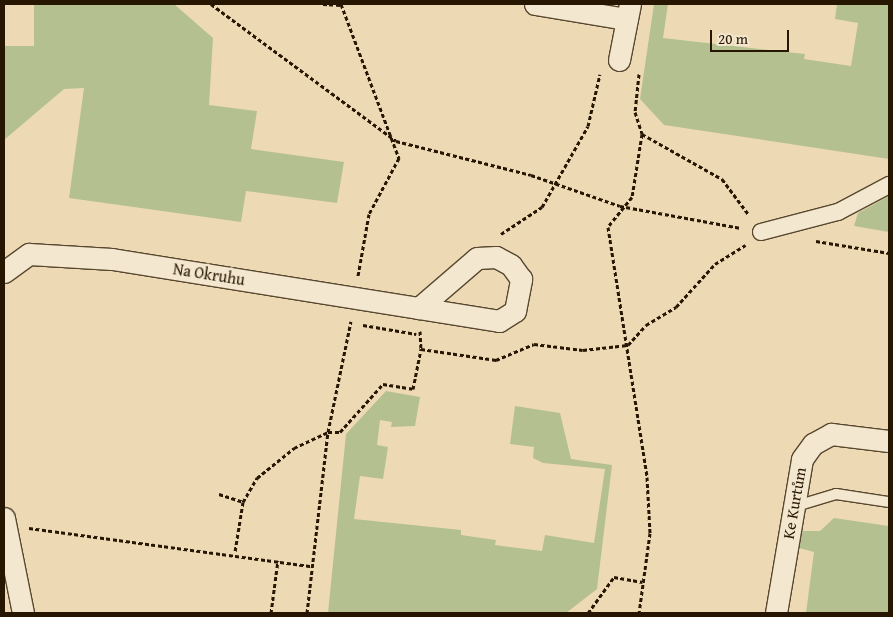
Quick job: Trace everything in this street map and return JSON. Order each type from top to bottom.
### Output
[{"type":"street","points":[[535,4],[629,12],[619,60]]},
{"type":"street","points":[[761,232],[838,212],[889,185]]},
{"type":"street","name":"Na Okruhu","points":[[4,272],[29,254],[112,258],[360,284],[420,308],[499,321],[515,311],[521,279],[511,265],[496,257],[477,258]]},
{"type":"street","points":[[420,308],[477,258]]},
{"type":"street","name":"Ke Kurtům","points":[[776,613],[802,459],[813,444],[830,434],[889,441]]},
{"type":"street","points":[[4,521],[23,613]]},
{"type":"lane","points":[[793,507],[836,494],[889,502]]},
{"type":"path","points":[[211,4],[396,141],[554,183],[620,206],[761,232]]},
{"type":"path","points":[[323,4],[341,4],[396,141],[399,158],[369,214],[360,262]]},
{"type":"path","points":[[477,258],[483,242],[516,226],[542,207],[588,126],[603,58],[619,60],[640,70],[635,112],[642,134],[632,197],[620,206],[608,227],[628,345],[647,477],[650,533],[639,613]]},
{"type":"path","points":[[642,134],[722,179],[761,232]]},
{"type":"path","points":[[420,349],[496,360],[534,344],[583,350],[628,345],[646,325],[676,307],[714,264],[761,232]]},
{"type":"path","points":[[807,239],[889,253]]},
{"type":"path","points":[[307,613],[328,432],[360,284]]},
{"type":"path","points":[[235,552],[243,502],[257,478],[294,448],[328,432],[340,432],[382,384],[413,389],[420,349],[420,308]]},
{"type":"path","points":[[219,494],[243,502]]},
{"type":"path","points":[[4,521],[235,552],[311,566]]},
{"type":"path","points":[[271,613],[278,560]]},
{"type":"path","points":[[588,613],[614,577],[643,582]]},
{"type":"green space","points":[[34,4],[174,4],[213,38],[209,105],[257,111],[251,149],[344,162],[337,203],[246,191],[241,222],[69,198],[84,88],[64,89],[4,140],[4,46],[34,46]]},
{"type":"green space","points":[[654,4],[668,4],[663,38],[805,54],[804,59],[851,66],[858,23],[835,19],[837,4],[889,4],[889,159],[664,125],[640,99]]},
{"type":"green space","points":[[889,196],[889,232],[854,226],[858,213]]},
{"type":"green space","points":[[386,391],[420,397],[415,426],[391,427],[392,422],[380,420],[377,445],[388,447],[383,479],[360,476],[354,519],[461,530],[461,535],[496,540],[495,545],[542,551],[545,535],[594,543],[605,469],[543,463],[533,458],[534,447],[510,444],[515,406],[560,413],[571,459],[612,465],[597,589],[566,613],[328,613],[346,434]]},
{"type":"green space","points":[[834,518],[889,526],[889,613],[806,613],[814,552],[799,548],[802,531],[820,531]]}]
